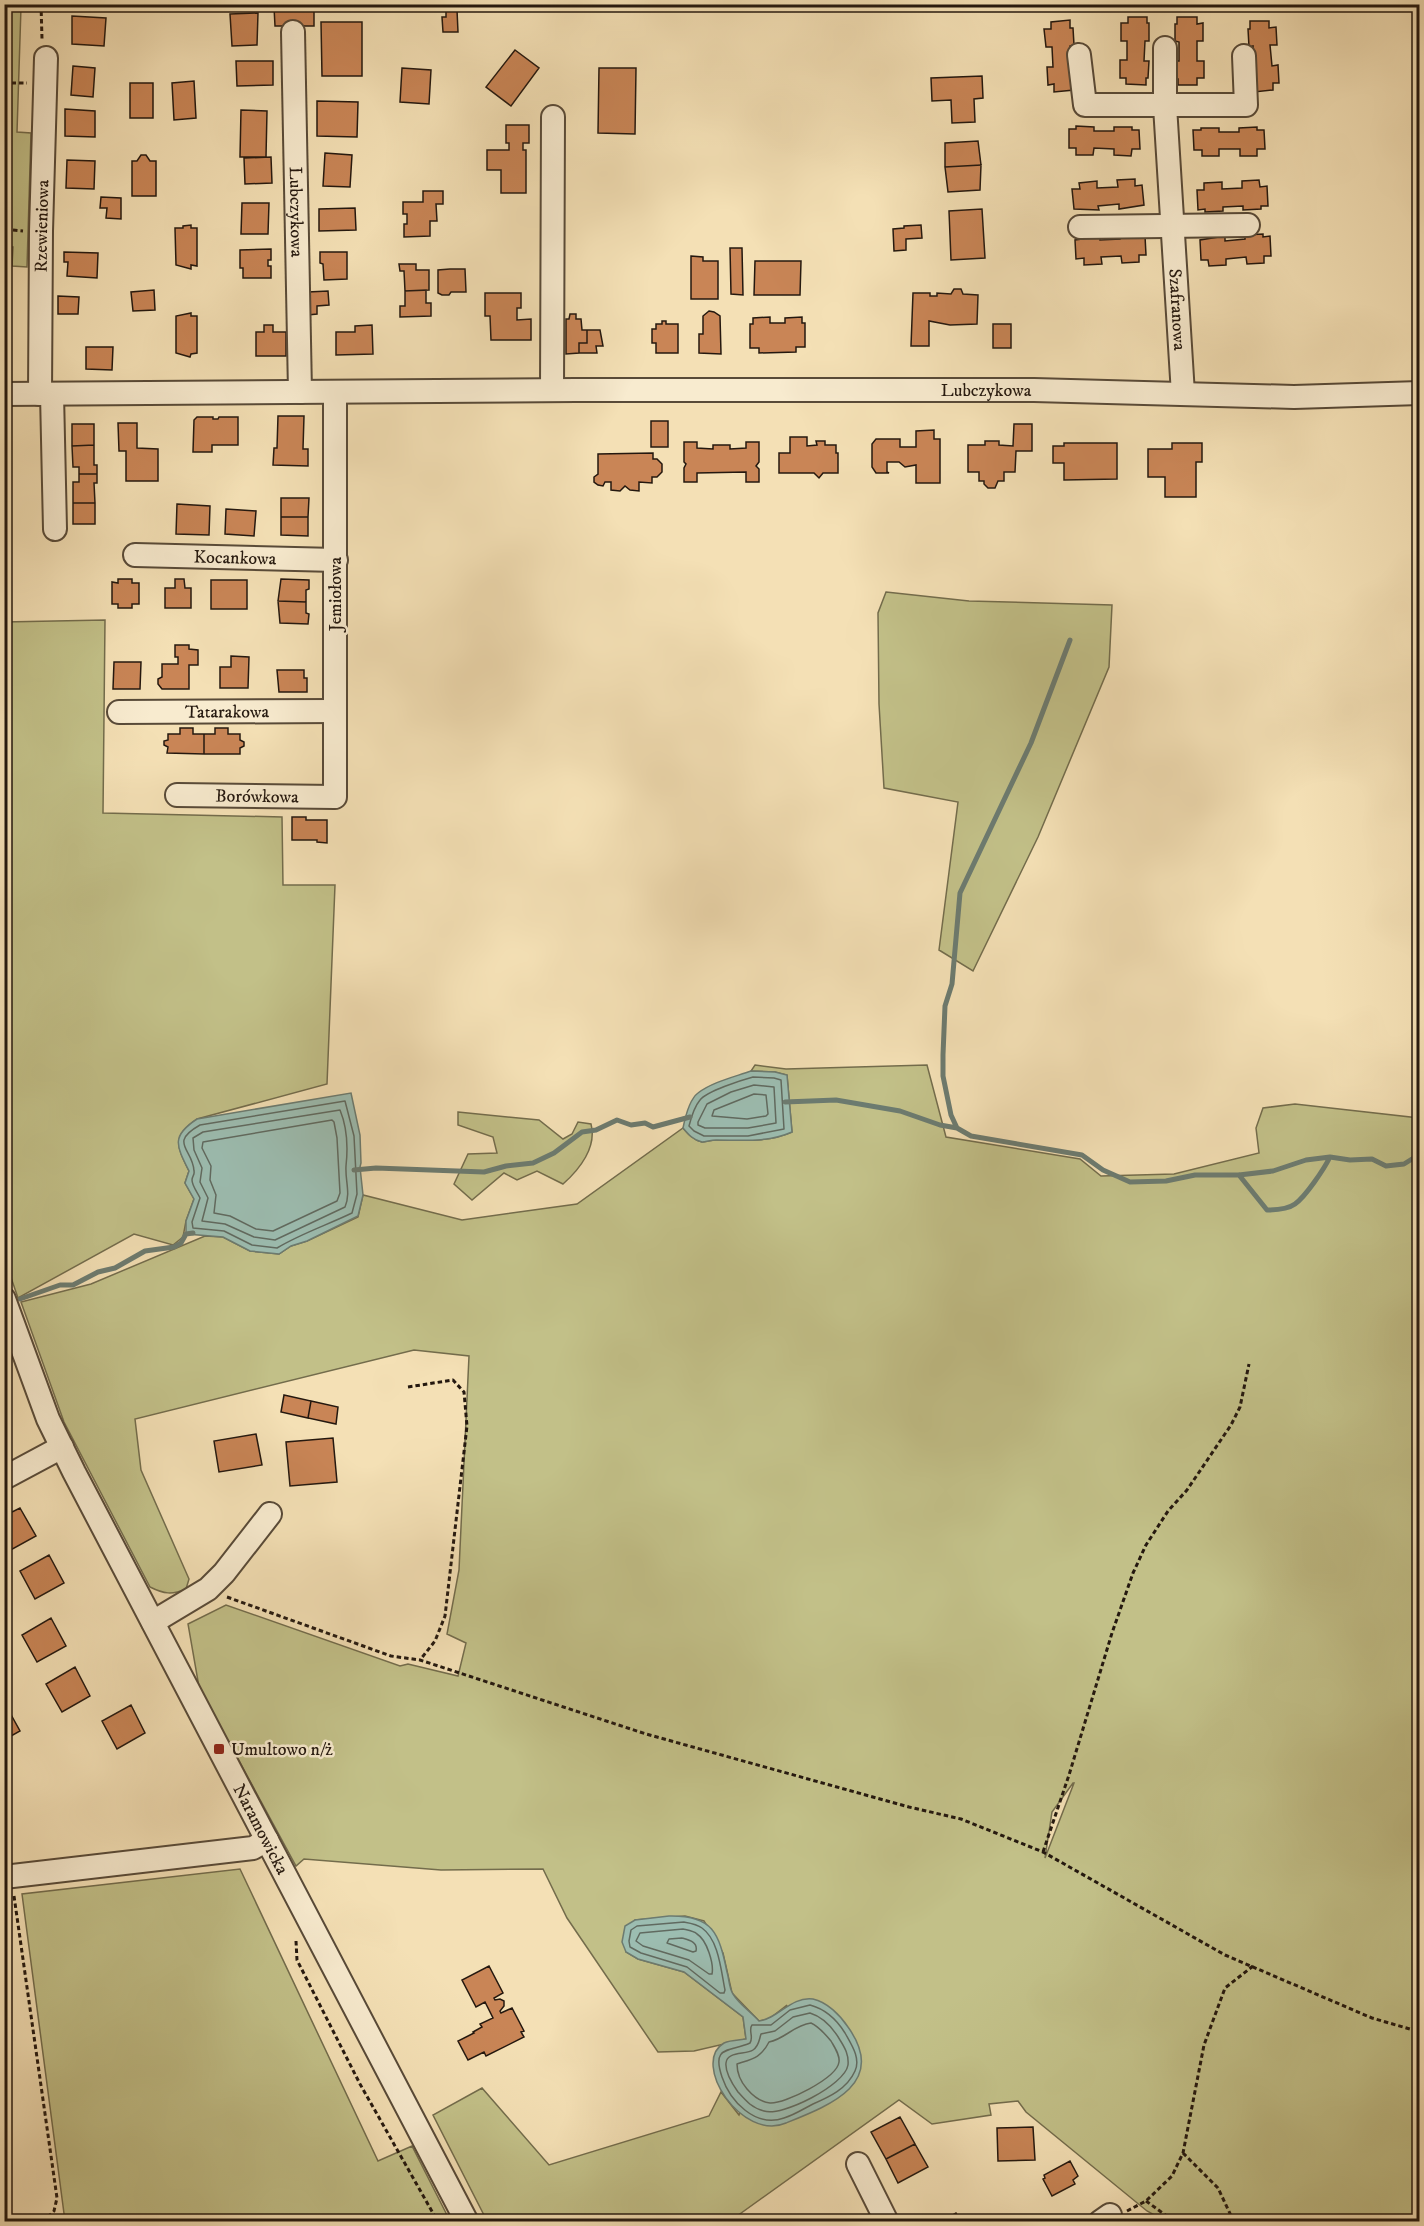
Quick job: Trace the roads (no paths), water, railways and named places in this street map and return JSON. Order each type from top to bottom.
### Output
[{"type":"street","name":"Lubczykowa","points":[[293,32],[300,392]]},
{"type":"street","name":"Szafranowa","points":[[1165,48],[1165,106],[1183,394]]},
{"type":"street","points":[[1079,55],[1085,105],[1165,106],[1246,105],[1244,56]]},
{"type":"street","name":"Rzewieniowa","points":[[46,58],[42,231],[46,394]]},
{"type":"street","points":[[552,390],[553,117]]},
{"type":"street","points":[[1080,227],[1248,225]]},
{"type":"street","name":"Lubczykowa","points":[[4,394],[552,390],[1034,390],[1294,397],[1419,393]]},
{"type":"street","name":"Jemiołowa","points":[[335,392],[335,797]]},
{"type":"street","points":[[46,394],[55,529]]},
{"type":"street","name":"Kocankowa","points":[[135,555],[336,560]]},
{"type":"street","name":"Tatarakowa","points":[[119,712],[335,711]]},
{"type":"street","name":"Borówkowa","points":[[177,795],[335,797]]},
{"type":"street","name":"Naramowicka","points":[[4,1299],[36,1389],[62,1447],[467,2222]]},
{"type":"street","points":[[4,1478],[62,1447]]},
{"type":"street","points":[[153,1622],[208,1589],[224,1573],[270,1514]]},
{"type":"street","points":[[9,1876],[253,1848],[267,1840]]},
{"type":"street","points":[[858,2164],[887,2222]]},
{"type":"water","points":[[751,1071],[787,1075],[792,1132],[764,1139],[702,1142],[689,1135],[683,1128],[688,1109],[695,1096],[716,1083]]},
{"type":"water","points":[[351,1093],[360,1135],[363,1195],[358,1216],[307,1241],[291,1246],[279,1254],[250,1251],[223,1237],[186,1234],[186,1221],[194,1199],[185,1183],[189,1171],[178,1142],[189,1125],[197,1119]]},
{"type":"water","points":[[669,1916],[696,1919],[712,1929],[721,1947],[732,1992],[759,2021],[805,1999],[818,2001],[837,2014],[859,2046],[862,2063],[858,2077],[849,2089],[820,2108],[786,2123],[769,2126],[753,2121],[738,2111],[726,2098],[717,2082],[713,2067],[715,2053],[724,2043],[746,2039],[743,2017],[684,1972],[638,1959],[626,1952],[622,1942],[625,1926],[635,1920]]},
{"type":"waterway","points":[[957,1128],[951,1115],[943,1076],[943,1055],[945,1006],[952,984],[960,893],[1031,743],[1070,640]]},
{"type":"waterway","points":[[785,1102],[836,1100],[900,1111],[940,1125],[957,1128],[971,1136],[1082,1155],[1103,1170],[1130,1182],[1166,1181],[1195,1175],[1239,1175],[1273,1171],[1306,1160],[1330,1157],[1350,1160],[1372,1159],[1386,1166],[1404,1164],[1420,1154]]},
{"type":"waterway","points":[[354,1170],[376,1168],[484,1172],[506,1166],[533,1163],[554,1153],[582,1132],[596,1130],[617,1120],[631,1125],[645,1123],[653,1127],[690,1117]]},
{"type":"waterway","points":[[1239,1175],[1267,1210],[1282,1209],[1295,1204],[1304,1195],[1330,1157]]},
{"type":"waterway","points":[[20,1299],[60,1285],[73,1285],[98,1272],[115,1268],[145,1251],[174,1247],[181,1243],[186,1234],[193,1233]]},
{"type":"place","name":"Umultowo n/ż","points":[[219,1749]]}]
